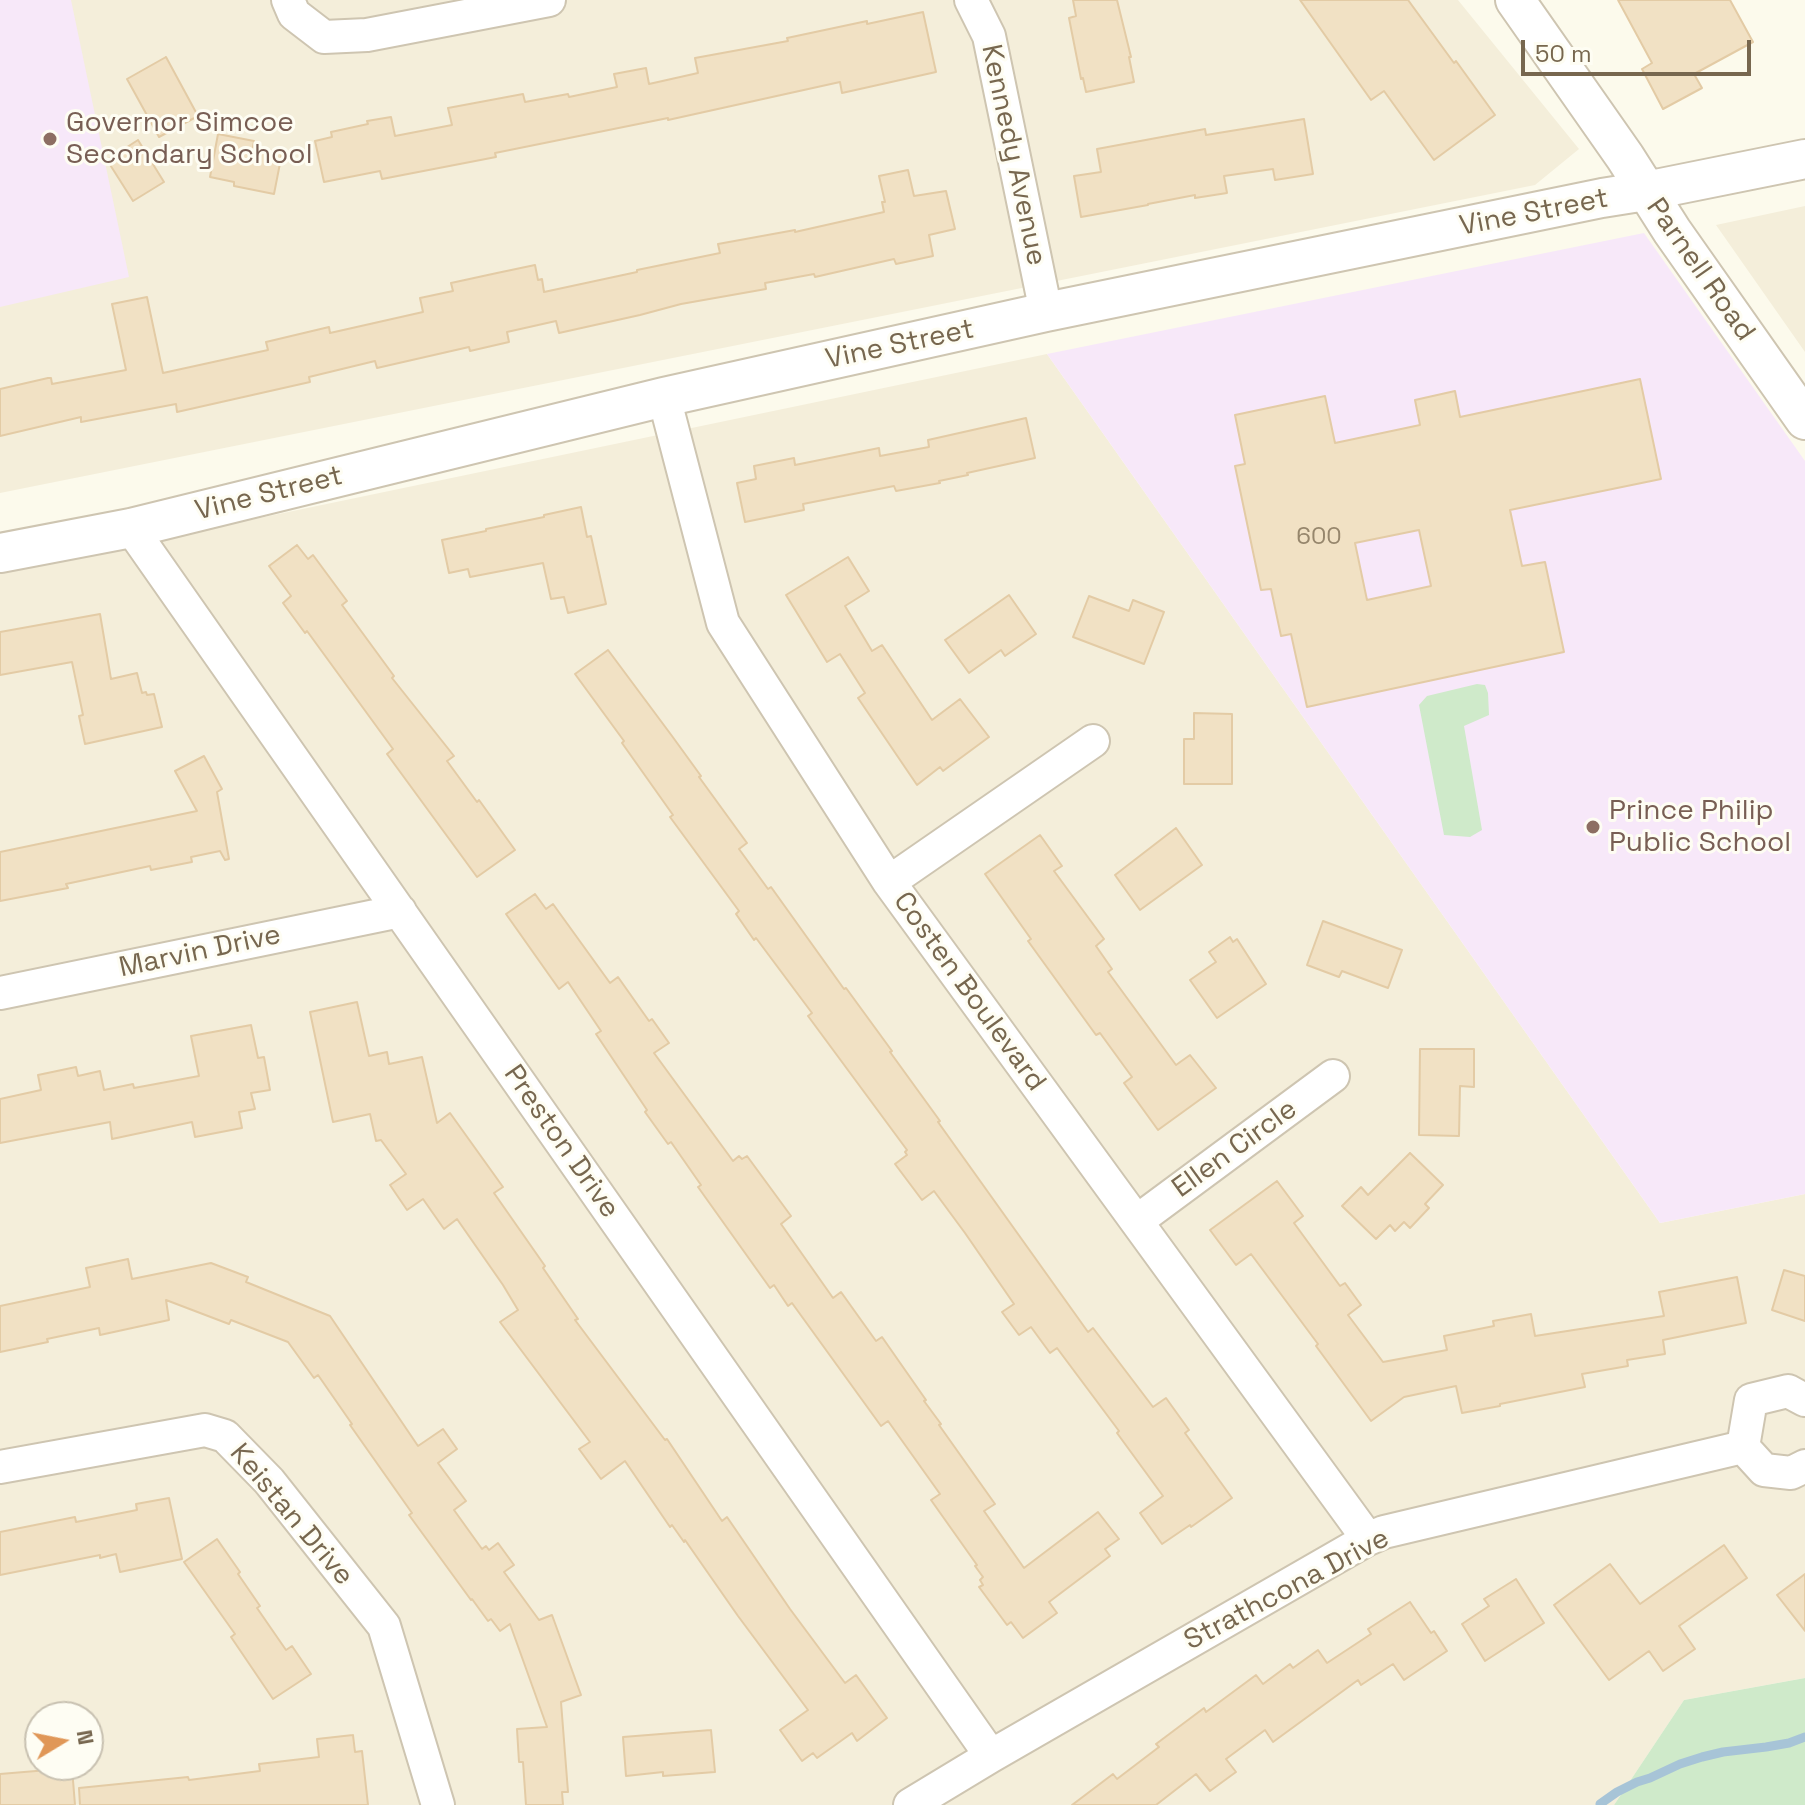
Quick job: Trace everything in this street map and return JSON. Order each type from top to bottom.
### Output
[{"type":"street","points":[[288,0],[294,14],[324,37],[367,35],[549,0]]},
{"type":"street","name":"Kennedy Avenue","points":[[971,0],[989,36],[1046,312]]},
{"type":"street","name":"Parnell Road","points":[[1515,0],[1805,420]]},
{"type":"street","name":"Vine Street","points":[[0,553],[131,528],[664,397],[1046,312],[1805,159]]},
{"type":"street","name":"Costen Boulevard","points":[[664,397],[723,623],[889,882],[1368,1539]]},
{"type":"street","name":"Preston Drive","points":[[131,528],[991,1756]]},
{"type":"street","points":[[889,882],[1093,741]]},
{"type":"street","name":"Marvin Drive","points":[[0,993],[400,911]]},
{"type":"street","name":"Ellen Circle","points":[[1137,1221],[1333,1076]]},
{"type":"street","points":[[1805,1400],[1788,1391],[1751,1400],[1743,1447],[1764,1470],[1791,1473],[1805,1466]]},
{"type":"street","name":"Keistan Drive","points":[[0,1467],[205,1430],[225,1436],[269,1481],[384,1626],[438,1805]]},
{"type":"street","name":"Strathcona Drive","points":[[910,1805],[1384,1532],[1743,1447]]},
{"type":"shaded area","points":[[0,0],[1458,0],[1579,149],[1535,185],[0,493]]},
{"type":"shaded area","name":"Governor Simcoe Secondary School","points":[[0,0],[71,0],[129,277],[0,307]]},
{"type":"shaded area","points":[[1805,206],[1805,352],[1716,225]]},
{"type":"shaded area","name":"Prince Philip Public School","points":[[1644,233],[1805,461],[1805,1194],[1660,1223],[1047,354]]},
{"type":"shaded area","points":[[1047,354],[1660,1223],[1805,1194],[1805,1678],[1684,1700],[1614,1805],[0,1805],[0,572]]},
{"type":"green space","points":[[1477,684],[1485,685],[1489,715],[1464,726],[1482,830],[1470,837],[1444,835],[1419,705],[1427,696]]},
{"type":"green space","points":[[1805,1678],[1805,1805],[1614,1805],[1684,1700]]},
{"type":"building","points":[[1073,0],[1117,0],[1134,82],[1086,92],[1069,18],[1076,16]]},
{"type":"building","points":[[1300,0],[1408,0],[1495,115],[1434,160],[1384,91],[1371,100]]},
{"type":"building","points":[[1618,0],[1730,0],[1753,42],[1694,74],[1702,88],[1663,109],[1642,69],[1652,63]]},
{"type":"building","points":[[923,12],[936,72],[842,93],[840,82],[382,179],[380,171],[324,182],[315,141],[332,137],[331,132],[368,124],[367,121],[391,117],[395,136],[452,125],[448,108],[523,94],[525,102],[568,94],[569,97],[617,87],[614,74],[646,68],[649,84],[698,73],[695,58]]},
{"type":"building","points":[[166,57],[198,116],[159,137],[127,79]]},
{"type":"building","points":[[1304,119],[1313,174],[1275,180],[1273,169],[1224,176],[1227,193],[1195,198],[1195,195],[1081,217],[1074,176],[1101,172],[1097,149],[1205,129],[1206,135]]},
{"type":"building","points":[[218,134],[254,141],[253,147],[282,153],[274,194],[234,186],[234,182],[210,177]]},
{"type":"building","points":[[138,140],[164,182],[133,201],[107,160]]},
{"type":"building","points":[[908,170],[914,196],[946,191],[955,229],[929,235],[933,256],[896,264],[894,259],[815,277],[814,274],[765,283],[766,289],[681,304],[559,333],[556,321],[507,332],[509,342],[470,351],[469,347],[377,368],[375,361],[309,377],[310,382],[177,412],[176,404],[81,422],[81,417],[0,436],[0,389],[48,378],[51,378],[52,384],[126,370],[112,304],[147,297],[163,373],[268,350],[266,342],[329,327],[330,333],[423,312],[420,298],[453,291],[451,283],[535,265],[544,292],[720,253],[718,244],[795,232],[884,212],[879,176]]},
{"type":"building","points":[[1640,379],[1661,479],[1510,510],[1522,566],[1545,562],[1564,652],[1307,707],[1291,634],[1281,636],[1271,589],[1261,590],[1235,466],[1245,464],[1235,415],[1325,396],[1335,443],[1420,425],[1415,400],[1455,391],[1460,417]],"holes":[[[1419,530],[1431,586],[1367,600],[1355,543]]]},
{"type":"building","points":[[1026,418],[1035,458],[967,473],[940,483],[896,491],[894,486],[803,504],[804,510],[745,522],[737,483],[756,479],[754,466],[794,458],[795,465],[879,448],[880,456],[929,447],[928,440]]},
{"type":"building","points":[[581,507],[587,537],[591,536],[606,604],[568,613],[564,597],[551,599],[543,563],[470,577],[468,569],[449,573],[442,540]]},
{"type":"building","points":[[297,545],[308,559],[313,555],[347,601],[342,605],[394,676],[392,678],[454,756],[447,761],[515,850],[477,877],[387,754],[393,749],[283,603],[291,596],[269,566]]},
{"type":"building","points":[[848,557],[869,591],[845,606],[872,651],[882,645],[932,720],[960,699],[989,737],[943,771],[940,767],[917,785],[858,698],[865,693],[840,654],[827,662],[786,595]]},
{"type":"building","points":[[1009,595],[1036,634],[1005,656],[1001,650],[969,673],[945,640]]},
{"type":"building","points":[[1089,596],[1129,611],[1133,600],[1164,612],[1144,664],[1073,637]]},
{"type":"building","points":[[100,614],[111,679],[137,673],[142,693],[154,694],[162,727],[85,744],[79,716],[83,715],[72,662],[0,675],[0,632]]},
{"type":"building","points":[[608,650],[747,843],[739,849],[768,889],[771,887],[892,1051],[938,1122],[1088,1332],[1093,1328],[1153,1407],[1166,1398],[1189,1430],[1185,1433],[1232,1498],[1191,1527],[1162,1544],[1140,1513],[1163,1496],[1117,1433],[1119,1431],[1057,1348],[1050,1353],[1031,1327],[1019,1335],[1002,1312],[1014,1304],[965,1233],[934,1191],[922,1200],[895,1164],[907,1155],[907,1150],[808,1016],[812,1013],[756,938],[754,940],[736,914],[739,911],[670,817],[673,815],[622,743],[624,741],[575,674]]},
{"type":"building","points":[[1194,713],[1232,714],[1232,784],[1184,784],[1184,739],[1194,739]]},
{"type":"building","points":[[204,756],[222,789],[217,792],[229,859],[225,860],[220,851],[191,857],[192,862],[151,870],[150,866],[66,884],[68,888],[0,901],[0,852],[197,811],[175,771]]},
{"type":"building","points":[[1176,828],[1202,865],[1140,910],[1115,875]]},
{"type":"building","points":[[1040,835],[1062,866],[1054,871],[1104,939],[1096,946],[1112,969],[1108,972],[1176,1065],[1190,1055],[1216,1088],[1158,1130],[1124,1083],[1132,1077],[1100,1033],[1096,1035],[1028,941],[1031,939],[985,874]]},
{"type":"building","points":[[535,894],[546,909],[553,904],[610,983],[618,977],[649,1021],[652,1019],[669,1043],[654,1053],[733,1161],[739,1156],[742,1159],[747,1156],[791,1216],[781,1224],[833,1298],[841,1292],[876,1341],[882,1337],[995,1504],[984,1511],[1024,1568],[1098,1512],[1119,1539],[1105,1549],[1110,1556],[1049,1602],[1057,1613],[1023,1638],[1011,1622],[1007,1625],[979,1587],[983,1585],[980,1580],[983,1577],[977,1565],[931,1500],[940,1494],[888,1421],[881,1426],[792,1303],[788,1306],[774,1285],[770,1288],[698,1187],[701,1185],[671,1142],[668,1144],[645,1112],[647,1110],[596,1034],[601,1031],[568,982],[559,989],[506,914]]},
{"type":"building","points":[[1323,921],[1402,950],[1388,988],[1342,971],[1339,977],[1307,965]]},
{"type":"building","points":[[1230,937],[1233,942],[1237,939],[1266,984],[1217,1018],[1190,980],[1216,962],[1209,952]]},
{"type":"building","points":[[357,1002],[369,1056],[387,1052],[389,1064],[422,1057],[437,1123],[450,1113],[503,1187],[494,1193],[545,1266],[543,1268],[578,1319],[575,1320],[667,1439],[722,1521],[727,1517],[845,1683],[856,1675],[887,1718],[857,1741],[852,1733],[817,1758],[813,1753],[802,1761],[780,1730],[808,1710],[685,1540],[672,1525],[670,1527],[625,1461],[601,1479],[579,1449],[590,1442],[500,1322],[518,1310],[457,1219],[444,1229],[423,1199],[407,1210],[390,1185],[406,1174],[381,1140],[376,1141],[370,1114],[333,1122],[310,1012]]},
{"type":"building","points":[[251,1025],[258,1058],[264,1057],[270,1090],[251,1093],[255,1109],[239,1112],[242,1128],[195,1137],[192,1122],[112,1139],[110,1122],[0,1143],[0,1099],[41,1090],[38,1075],[76,1067],[78,1076],[100,1071],[104,1090],[199,1076],[191,1036]]},
{"type":"building","points":[[1420,1049],[1474,1049],[1474,1087],[1460,1086],[1459,1136],[1419,1135]]},
{"type":"building","points":[[1410,1153],[1443,1185],[1425,1204],[1429,1208],[1410,1228],[1404,1222],[1395,1231],[1390,1225],[1376,1239],[1342,1206],[1361,1187],[1368,1195]]},
{"type":"building","points":[[1277,1181],[1303,1216],[1294,1223],[1340,1286],[1345,1283],[1361,1305],[1348,1315],[1383,1362],[1447,1350],[1444,1336],[1494,1326],[1493,1321],[1531,1314],[1535,1336],[1664,1316],[1659,1292],[1737,1277],[1746,1323],[1663,1340],[1665,1354],[1627,1360],[1628,1366],[1582,1374],[1585,1387],[1462,1413],[1456,1386],[1404,1397],[1371,1421],[1251,1254],[1236,1265],[1210,1230]]},
{"type":"building","points":[[128,1259],[132,1279],[211,1263],[248,1277],[246,1282],[330,1316],[418,1446],[443,1429],[457,1449],[438,1463],[466,1501],[454,1510],[482,1549],[486,1546],[489,1550],[498,1543],[514,1565],[504,1572],[539,1620],[552,1615],[581,1695],[561,1702],[568,1792],[562,1792],[563,1805],[526,1805],[517,1729],[547,1727],[510,1624],[500,1631],[471,1600],[409,1515],[412,1513],[318,1375],[314,1378],[288,1342],[166,1300],[169,1320],[100,1335],[99,1328],[0,1352],[0,1306],[90,1287],[86,1268]]},
{"type":"building","points":[[1784,1270],[1805,1276],[1805,1321],[1772,1310]]},
{"type":"building","points":[[169,1498],[182,1559],[120,1572],[116,1554],[100,1558],[100,1555],[0,1575],[0,1532],[75,1517],[76,1522],[137,1510],[136,1504]]},
{"type":"building","points":[[217,1539],[260,1606],[257,1608],[286,1650],[292,1646],[311,1674],[273,1699],[231,1637],[235,1634],[184,1562]]},
{"type":"building","points":[[1724,1545],[1747,1578],[1679,1626],[1695,1649],[1663,1671],[1649,1651],[1609,1680],[1554,1605],[1610,1564],[1640,1604]]},
{"type":"building","points":[[1805,1574],[1805,1631],[1777,1595]]},
{"type":"building","points":[[1516,1579],[1544,1623],[1485,1661],[1462,1624],[1489,1606],[1484,1599]]},
{"type":"building","points":[[1410,1602],[1447,1651],[1404,1680],[1393,1664],[1361,1685],[1358,1680],[1273,1742],[1265,1730],[1226,1759],[1236,1772],[1210,1791],[1196,1774],[1156,1805],[1072,1805],[1113,1774],[1117,1779],[1159,1747],[1156,1744],[1204,1708],[1206,1712],[1256,1675],[1263,1684],[1290,1664],[1293,1668],[1318,1650],[1327,1663],[1371,1634],[1368,1629]]},
{"type":"building","points":[[711,1730],[715,1772],[626,1776],[623,1737]]},
{"type":"building","points":[[353,1735],[355,1752],[362,1751],[368,1805],[80,1805],[79,1788],[260,1771],[259,1764],[319,1757],[317,1739]]},
{"type":"building","points":[[24,1772],[24,1781],[73,1781],[75,1805],[0,1805],[0,1774]]},
{"type":"waterway","points":[[1600,1804],[1617,1792],[1680,1764],[1723,1752],[1789,1743],[1805,1737]]},
{"type":"place","name":"Governor Simcoe Secondary School","points":[[50,139]]},
{"type":"place","name":"Prince Philip Public School","points":[[1593,827]]}]
